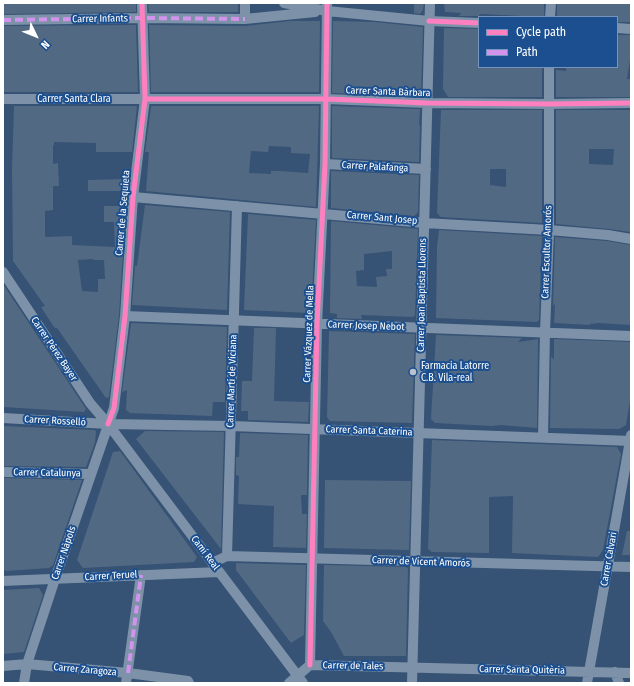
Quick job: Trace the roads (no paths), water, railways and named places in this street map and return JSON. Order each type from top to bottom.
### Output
[{"type":"street","name":"Carrer de la Sequieta","points":[[108,424],[114,408],[125,316],[133,197],[145,99],[142,3]]},
{"type":"street","points":[[245,3],[245,19]]},
{"type":"street","points":[[284,3],[327,7],[429,21],[478,23]]},
{"type":"street","name":"Carrer Joan Baptista Llorens","points":[[412,683],[430,3]]},
{"type":"street","points":[[550,16],[551,3]]},
{"type":"street","name":"Carrer Infants","points":[[3,20],[143,18],[245,19],[327,7]]},
{"type":"street","name":"Carrer Vázquez de Mella","points":[[310,665],[317,324],[325,164],[327,7]]},
{"type":"street","points":[[618,28],[631,28]]},
{"type":"street","name":"Carrer Escultor Amorós","points":[[543,438],[549,230],[550,68]]},
{"type":"street","name":"Carrer Santa Clara","points":[[3,99],[145,99]]},
{"type":"street","name":"Carrer Santa Bàrbara","points":[[145,99],[326,99],[427,103],[631,103]]},
{"type":"street","name":"Carrer Palafanga","points":[[325,164],[426,169]]},
{"type":"street","name":"Carrer Sant Josep","points":[[133,197],[424,222],[549,230],[608,235],[631,239]]},
{"type":"street","name":"Carrer Martí de Viciana","points":[[227,556],[237,206]]},
{"type":"street","name":"Carrer Pérez Bayer","points":[[3,272],[90,403],[108,424]]},
{"type":"street","name":"Carrer Josep Nebot","points":[[125,316],[631,336]]},
{"type":"street","name":"Carrer Rosselló","points":[[3,418],[108,424]]},
{"type":"street","name":"Carrer Santa Caterina","points":[[108,424],[231,426],[543,438],[631,439]]},
{"type":"street","name":"Carrer Nàpols","points":[[22,679],[108,424]]},
{"type":"street","name":"Camí Real","points":[[108,424],[300,679]]},
{"type":"street","name":"Carrer Calvari","points":[[587,683],[631,439]]},
{"type":"street","name":"Carrer Catalunya","points":[[3,472],[91,474]]},
{"type":"street","name":"Carrer de Vicent Amorós","points":[[212,563],[227,556],[631,568]]},
{"type":"street","name":"Carrer Teruel","points":[[3,581],[219,572]]},
{"type":"street","points":[[127,678],[141,575]]},
{"type":"street","points":[[310,651],[321,666]]},
{"type":"street","name":"Carrer Zaragoza","points":[[3,666],[27,664],[127,678],[189,683]]},
{"type":"street","name":"Carrer de Tales","points":[[289,683],[300,679],[310,665],[413,668]]},
{"type":"street","name":"Carrer Santa Quitèria","points":[[413,668],[631,673]]},
{"type":"street","points":[[615,672],[619,683]]},
{"type":"place","name":"Farmacia Latorre C.B. Vila-real","points":[[413,372]]}]
